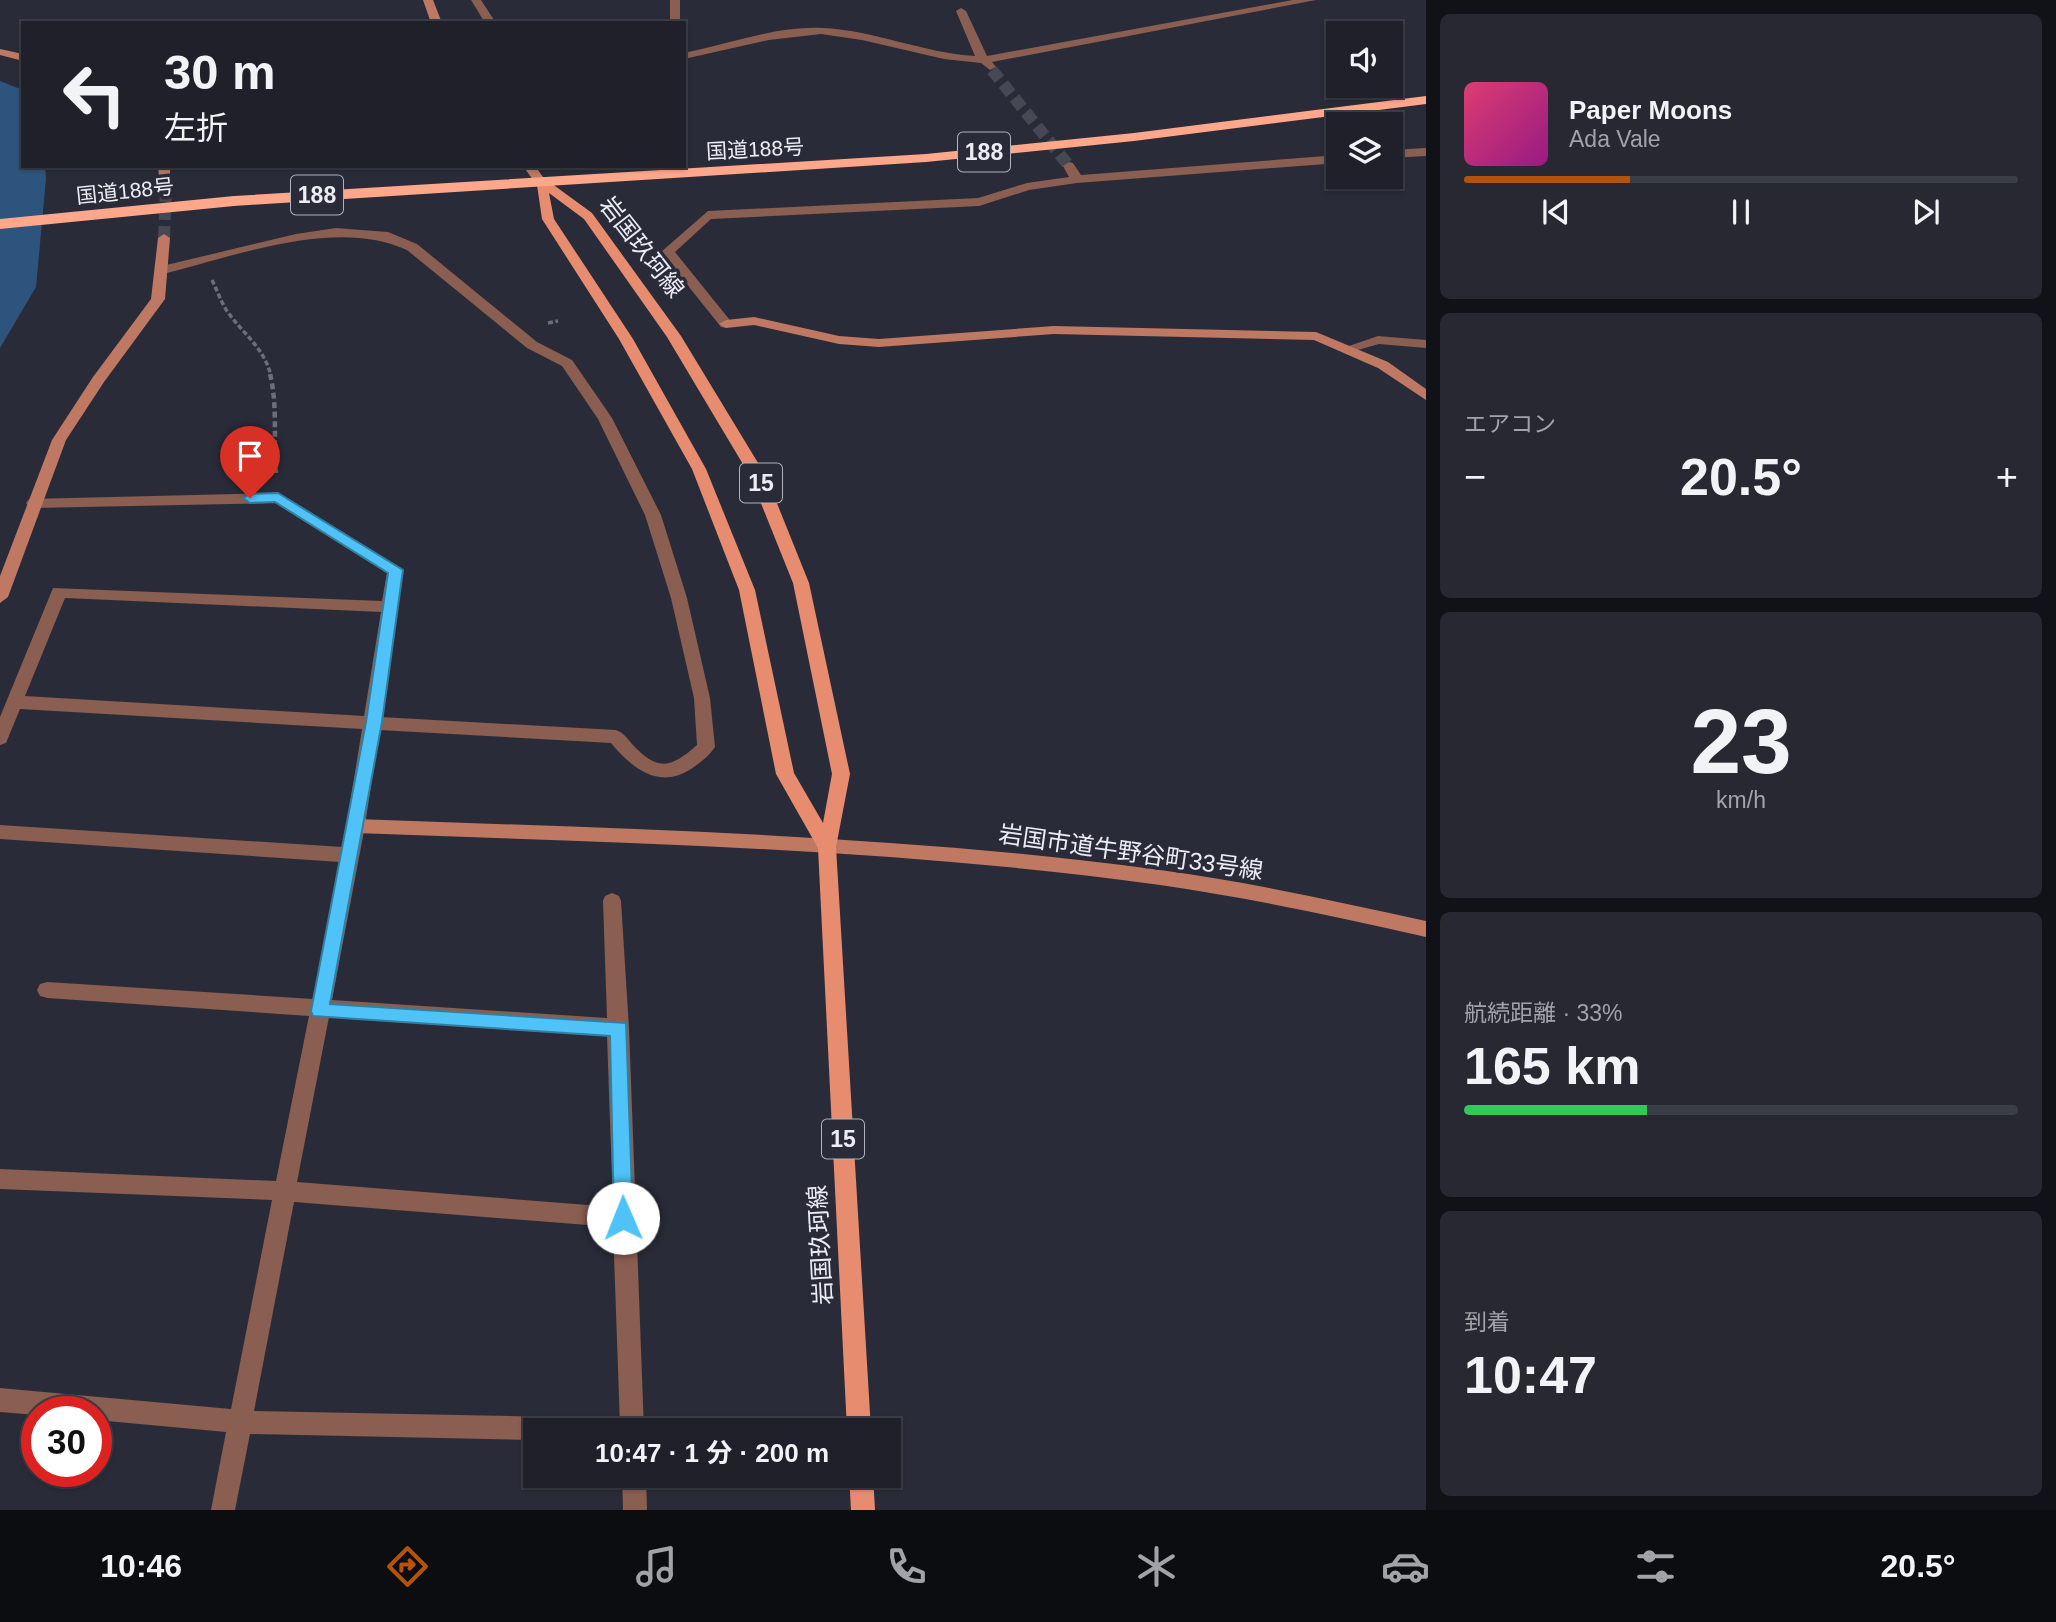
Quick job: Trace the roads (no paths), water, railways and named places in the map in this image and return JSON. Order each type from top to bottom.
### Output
[{"type":"highway","name":"国道188号","points":[[0,224],[234,201],[926,158],[1134,137],[1426,100]]},
{"type":"main road","name":"岩国玖珂線","points":[[540,181],[548,219],[626,339],[699,469],[747,590],[785,774],[827,847]]},
{"type":"main road","name":"岩国玖珂線","points":[[540,181],[588,216],[674,336],[758,476],[801,583],[841,775],[827,847],[858,1418]]},
{"type":"main road","points":[[862,1488],[863,1510]]},
{"type":"street","points":[[428,0],[436,21]]},
{"type":"street","points":[[477,0],[490,21]]},
{"type":"street","points":[[675,0],[675,21]]},
{"type":"street","points":[[686,56],[803,32],[823,32],[901,44],[988,65],[1311,0]]},
{"type":"street","points":[[961,11],[978,52],[988,65]]},
{"type":"street","points":[[0,52],[21,57]]},
{"type":"street","points":[[1403,153],[1426,152]]},
{"type":"street","points":[[1326,160],[1077,179],[1027,187],[979,202],[708,215],[668,252],[726,324],[754,321],[839,340],[878,343],[1054,330],[1316,336],[1384,365],[1426,396]]},
{"type":"street","points":[[1069,166],[1077,179]]},
{"type":"street","points":[[164,168],[166,188]]},
{"type":"street","points":[[530,168],[540,181]]},
{"type":"street","points":[[15,702],[616,737],[631,757],[649,770],[663,774],[690,762],[706,747],[702,698],[679,597],[653,515],[605,418],[567,363],[532,345],[412,247],[388,236],[336,232],[296,238],[163,270]]},
{"type":"street","points":[[0,597],[59,440],[98,380],[144,322],[158,299],[163,270],[164,238]]},
{"type":"street","points":[[1347,349],[1378,340],[1426,344]]},
{"type":"street","points":[[34,503],[278,498],[395,570],[374,722],[356,826],[223,1510]]},
{"type":"street","points":[[0,738],[59,592],[390,607]]},
{"type":"street","name":"岩国市道牛野谷町33号線","points":[[356,826],[972,856],[1175,878],[1335,906],[1426,929]]},
{"type":"street","points":[[0,832],[350,855]]},
{"type":"street","points":[[612,901],[619,1028],[631,1418]]},
{"type":"street","points":[[47,990],[320,1011],[619,1028]]},
{"type":"street","points":[[0,1179],[286,1191],[623,1218]]},
{"type":"street","points":[[0,1400],[240,1422],[523,1428]]},
{"type":"street","points":[[634,1488],[635,1510]]},
{"type":"water","points":[[0,81],[21,89],[21,168],[45,168],[46,179],[36,287],[0,348]]},
{"type":"tunnel","points":[[992,70],[1069,166]]},
{"type":"tunnel","points":[[164,238],[166,188]]}]
